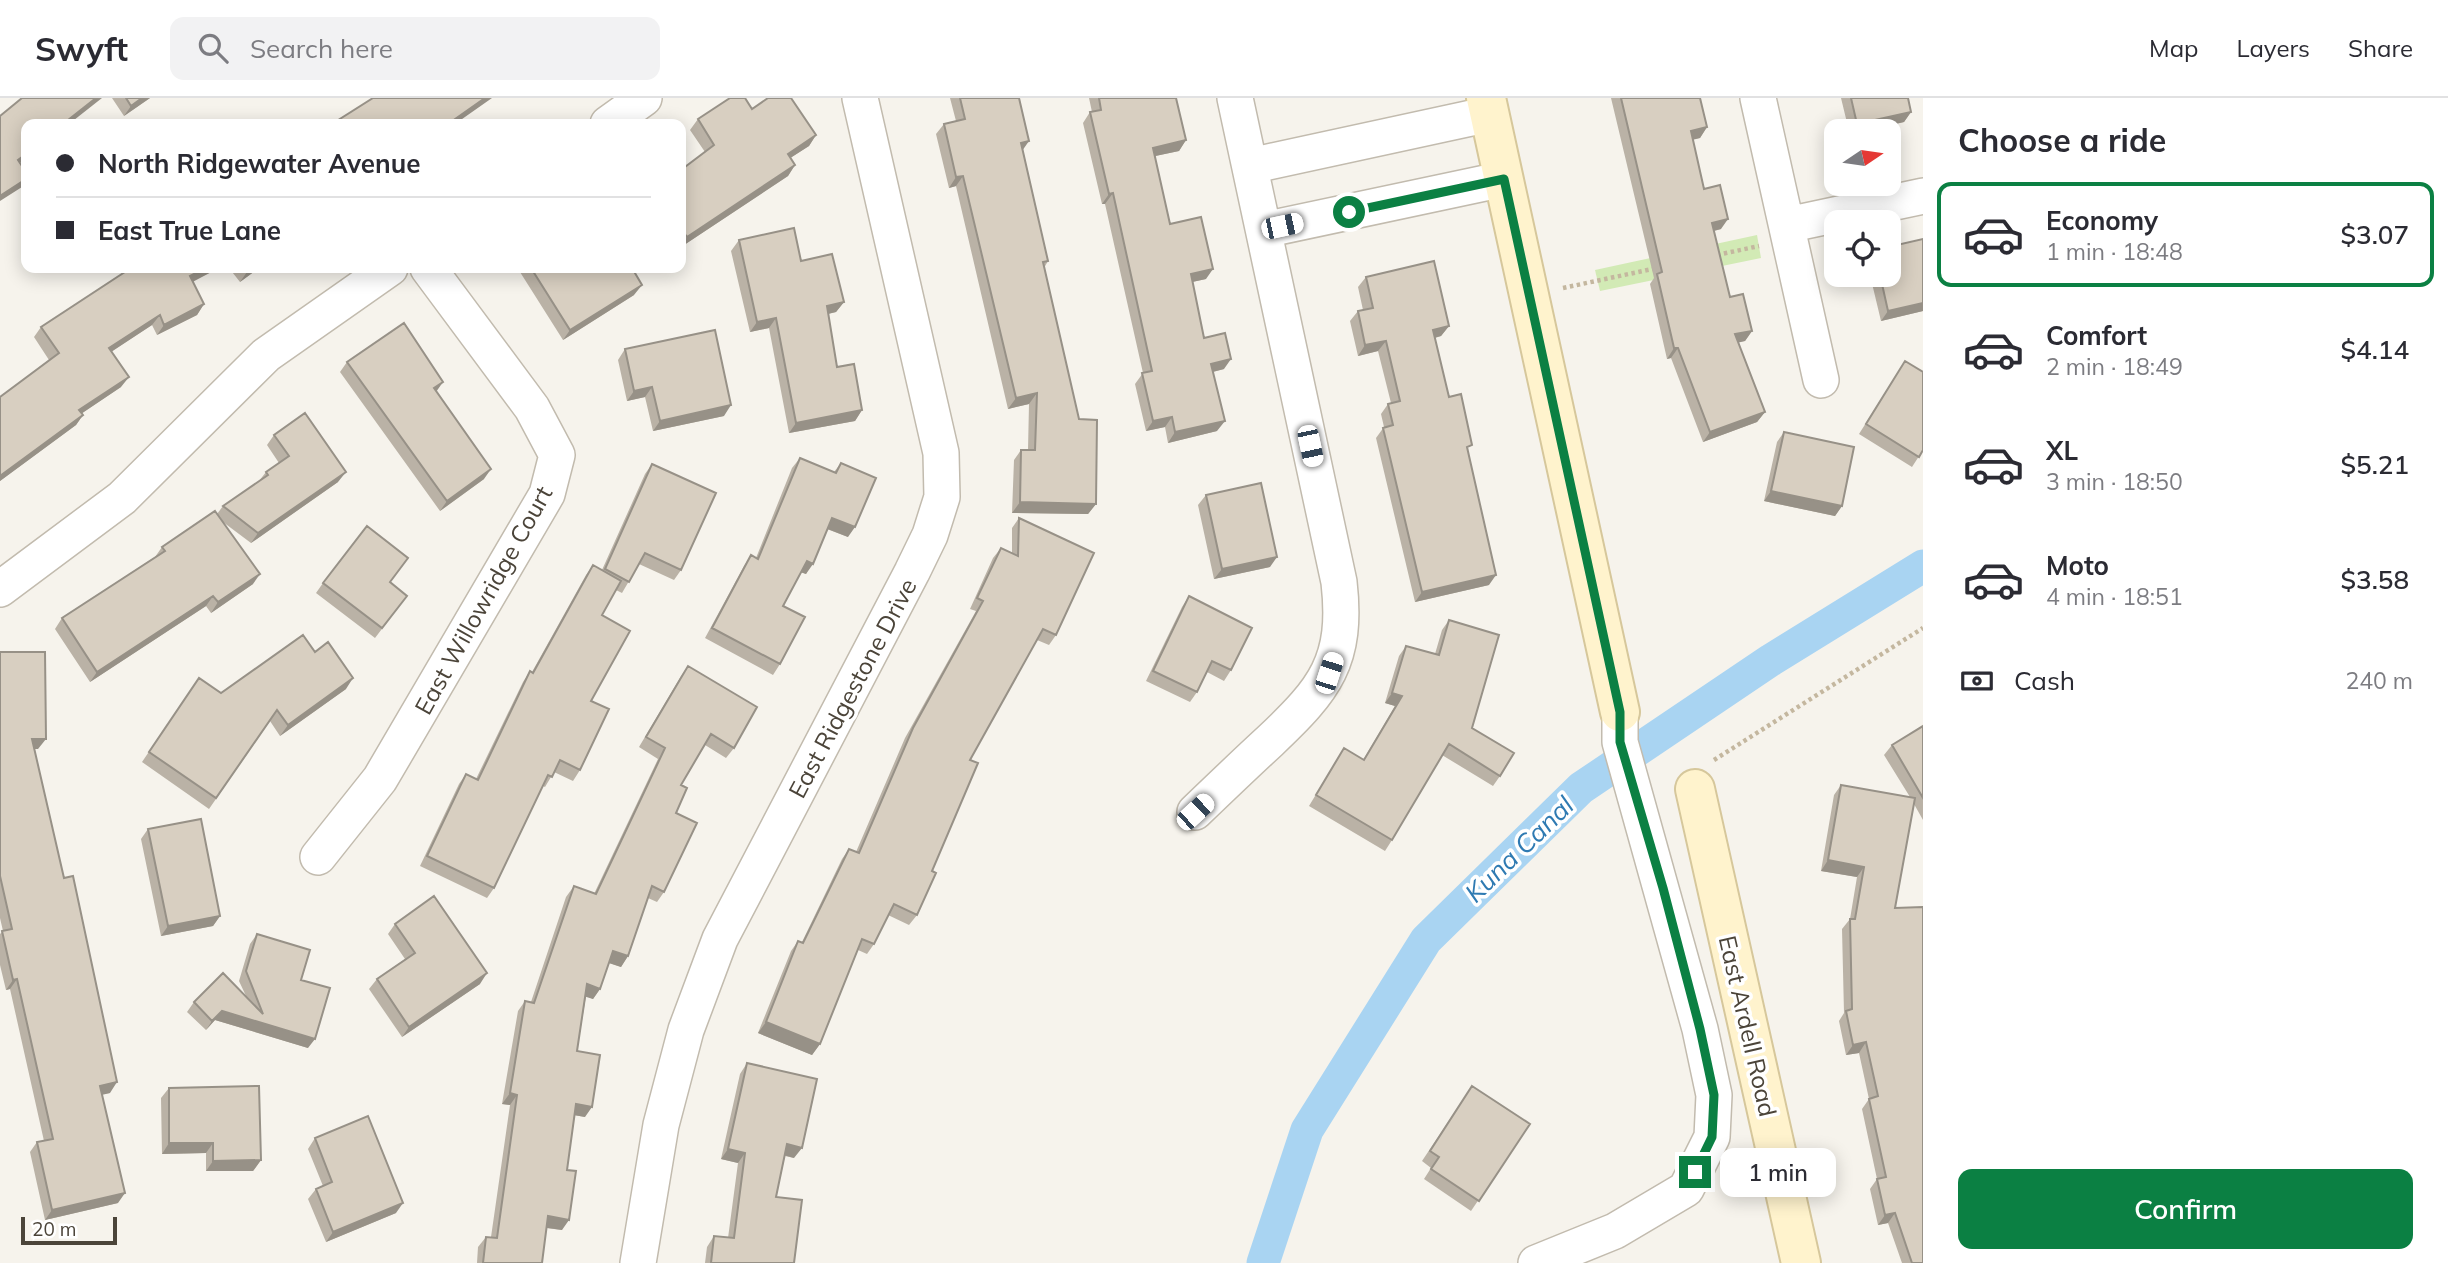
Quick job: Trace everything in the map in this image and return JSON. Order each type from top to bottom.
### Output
[{"type":"street","points":[[615,119],[644,98]]},
{"type":"street","name":"East Ridgestone Drive","points":[[638,1263],[661,1125],[686,1030],[720,939],[912,572],[930,535],[942,497],[941,453],[860,98]]},
{"type":"street","points":[[1195,812],[1311,702],[1329,673],[1339,643],[1342,611],[1339,582],[1235,98]]},
{"type":"street","points":[[1758,98],[1777,235],[1821,380]]},
{"type":"street","points":[[1250,166],[1488,106],[1630,779],[1663,888],[1700,1029],[1714,1095],[1712,1137],[1686,1189],[1615,1231],[1536,1263]]},
{"type":"street","points":[[1264,230],[1504,179]]},
{"type":"street","points":[[1777,235],[1923,196]]},
{"type":"street","points":[[0,589],[122,498],[266,355],[383,273]]},
{"type":"street","name":"East Willowridge Court","points":[[318,857],[380,779],[548,494],[557,455],[532,408],[432,273]]},
{"type":"street","name":"East Ardell Road","points":[[1704,775],[1801,1263]]},
{"type":"path","points":[[1710,257],[1777,235]]},
{"type":"path","points":[[1562,288],[1670,265]]},
{"type":"path","points":[[1704,775],[1923,628]]},
{"type":"green space","points":[[1757,235],[1761,258],[1600,291],[1595,270]]},
{"type":"building","points":[[22,98],[96,98],[69,119],[21,119],[21,158],[18,160],[21,164],[21,182],[0,196],[0,116]]},
{"type":"building","points":[[126,98],[142,98],[131,106]]},
{"type":"building","points":[[373,98],[485,98],[455,119],[340,119]]},
{"type":"building","points":[[730,98],[745,98],[752,109],[768,98],[791,98],[816,135],[788,154],[795,165],[687,237],[686,166],[714,145],[698,119]]},
{"type":"building","points":[[960,98],[1019,98],[1029,141],[1021,143],[1048,261],[1043,262],[1079,419],[1097,420],[1096,504],[1020,502],[1021,450],[1035,450],[1037,393],[1016,398],[963,176],[956,177],[944,124],[965,119]]},
{"type":"building","points":[[1099,98],[1176,98],[1186,140],[1153,148],[1170,224],[1201,217],[1213,269],[1191,274],[1204,338],[1225,333],[1231,359],[1211,364],[1225,421],[1175,432],[1172,417],[1153,421],[1142,373],[1152,371],[1113,193],[1109,194],[1090,112],[1101,110]]},
{"type":"building","points":[[1621,98],[1700,98],[1707,127],[1691,131],[1704,189],[1720,185],[1728,219],[1712,223],[1730,297],[1743,294],[1752,331],[1735,334],[1765,412],[1710,432],[1678,348],[1674,348],[1657,274],[1662,272]]},
{"type":"building","points":[[1851,98],[1908,98],[1911,112],[1880,119],[1856,119]]},
{"type":"building","points":[[794,228],[801,261],[832,254],[844,302],[827,306],[837,367],[854,364],[862,410],[796,423],[776,318],[757,322],[739,240]]},
{"type":"building","points":[[1923,239],[1923,303],[1888,311],[1883,287],[1901,287],[1901,244]]},
{"type":"building","points":[[1434,261],[1449,326],[1433,330],[1449,397],[1461,394],[1472,445],[1467,447],[1496,575],[1422,592],[1383,428],[1393,425],[1388,404],[1400,401],[1386,341],[1365,345],[1358,311],[1373,308],[1366,277]]},
{"type":"building","points":[[123,273],[196,273],[190,276],[204,304],[164,325],[160,315],[109,348],[129,377],[79,410],[83,415],[0,476],[0,397],[59,353],[41,327]]},
{"type":"building","points":[[534,273],[635,273],[642,285],[570,330]]},
{"type":"building","points":[[404,323],[443,382],[434,388],[491,469],[447,501],[347,362]]},
{"type":"building","points":[[715,330],[731,405],[660,421],[652,387],[634,391],[625,349]]},
{"type":"building","points":[[1905,361],[1923,372],[1923,450],[1919,457],[1866,424]]},
{"type":"building","points":[[305,413],[346,472],[258,533],[223,506],[268,475],[266,472],[289,456],[274,435]]},
{"type":"building","points":[[1784,432],[1854,447],[1842,506],[1771,491]]},
{"type":"building","points":[[800,458],[836,473],[841,463],[876,478],[855,527],[832,518],[813,564],[807,561],[783,606],[805,617],[780,664],[712,628],[751,555],[758,559]]},
{"type":"building","points":[[652,464],[716,493],[681,570],[645,553],[629,582],[605,569]]},
{"type":"building","points":[[1261,483],[1277,557],[1222,569],[1206,495]]},
{"type":"building","points":[[215,511],[260,574],[218,602],[213,596],[97,672],[62,618],[165,551],[162,547]]},
{"type":"building","points":[[1019,518],[1094,553],[1056,635],[1043,629],[970,760],[978,763],[932,871],[936,873],[917,915],[894,904],[874,944],[862,939],[820,1044],[766,1022],[798,941],[803,943],[849,849],[859,853],[913,728],[983,601],[977,598],[1001,548],[1018,556]]},
{"type":"building","points":[[367,526],[408,558],[390,582],[407,596],[382,628],[323,583]]},
{"type":"building","points":[[593,565],[621,581],[602,615],[630,631],[591,701],[609,709],[580,770],[560,760],[552,777],[548,775],[494,888],[427,856],[466,774],[478,780],[530,671],[533,673]]},
{"type":"building","points":[[1189,596],[1252,628],[1231,670],[1212,661],[1197,692],[1153,671]]},
{"type":"building","points":[[1449,620],[1499,635],[1472,728],[1514,753],[1500,776],[1449,744],[1392,840],[1316,795],[1344,748],[1364,760],[1402,696],[1392,693],[1406,646],[1439,655]]},
{"type":"building","points":[[303,635],[315,652],[328,642],[353,678],[288,725],[277,710],[216,798],[149,752],[199,678],[221,693]]},
{"type":"building","points":[[0,652],[45,652],[46,739],[32,739],[64,878],[73,876],[117,1082],[100,1086],[125,1193],[52,1210],[37,1142],[53,1139],[17,979],[13,980],[2,931],[12,929],[0,876]]},
{"type":"building","points":[[688,666],[757,707],[734,748],[711,734],[681,785],[687,788],[676,813],[697,823],[664,892],[652,886],[628,956],[613,951],[600,989],[587,984],[577,1051],[600,1055],[592,1107],[576,1104],[567,1170],[576,1171],[569,1220],[548,1216],[542,1263],[483,1263],[486,1237],[497,1238],[517,1095],[510,1093],[525,1001],[534,1003],[574,886],[596,894],[665,748],[646,737]]},
{"type":"building","points":[[1923,726],[1923,798],[1892,745]]},
{"type":"building","points":[[1841,785],[1915,798],[1895,908],[1923,907],[1923,1263],[1912,1263],[1895,1213],[1885,1215],[1877,1179],[1886,1177],[1869,1099],[1878,1096],[1866,1042],[1853,1045],[1846,1011],[1852,1009],[1850,919],[1855,919],[1864,867],[1828,860]]},
{"type":"building","points":[[201,819],[220,916],[168,926],[148,829]]},
{"type":"building","points":[[434,896],[487,973],[409,1027],[377,979],[415,953],[395,924]]},
{"type":"building","points":[[257,934],[310,950],[301,980],[330,988],[315,1039],[222,1011],[212,1021],[194,1002],[223,973],[263,1014],[246,971]]},
{"type":"building","points":[[747,1063],[817,1079],[802,1148],[787,1144],[776,1197],[802,1200],[794,1263],[711,1263],[714,1236],[734,1238],[745,1153],[728,1149]]},
{"type":"building","points":[[259,1086],[261,1160],[213,1161],[213,1143],[169,1143],[169,1088]]},
{"type":"building","points":[[1472,1086],[1530,1124],[1479,1201],[1431,1169],[1439,1157],[1430,1151]]},
{"type":"building","points":[[368,1116],[403,1203],[333,1232],[316,1189],[332,1182],[315,1138]]},
{"type":"waterway","name":"Kuna Canal","points":[[1263,1263],[1307,1130],[1426,940],[1581,788],[1771,660],[1923,566]]},
{"type":"route","points":[[1349,212],[1504,179],[1620,712],[1620,742],[1663,888],[1700,1029],[1714,1095],[1712,1137],[1695,1172]]}]
